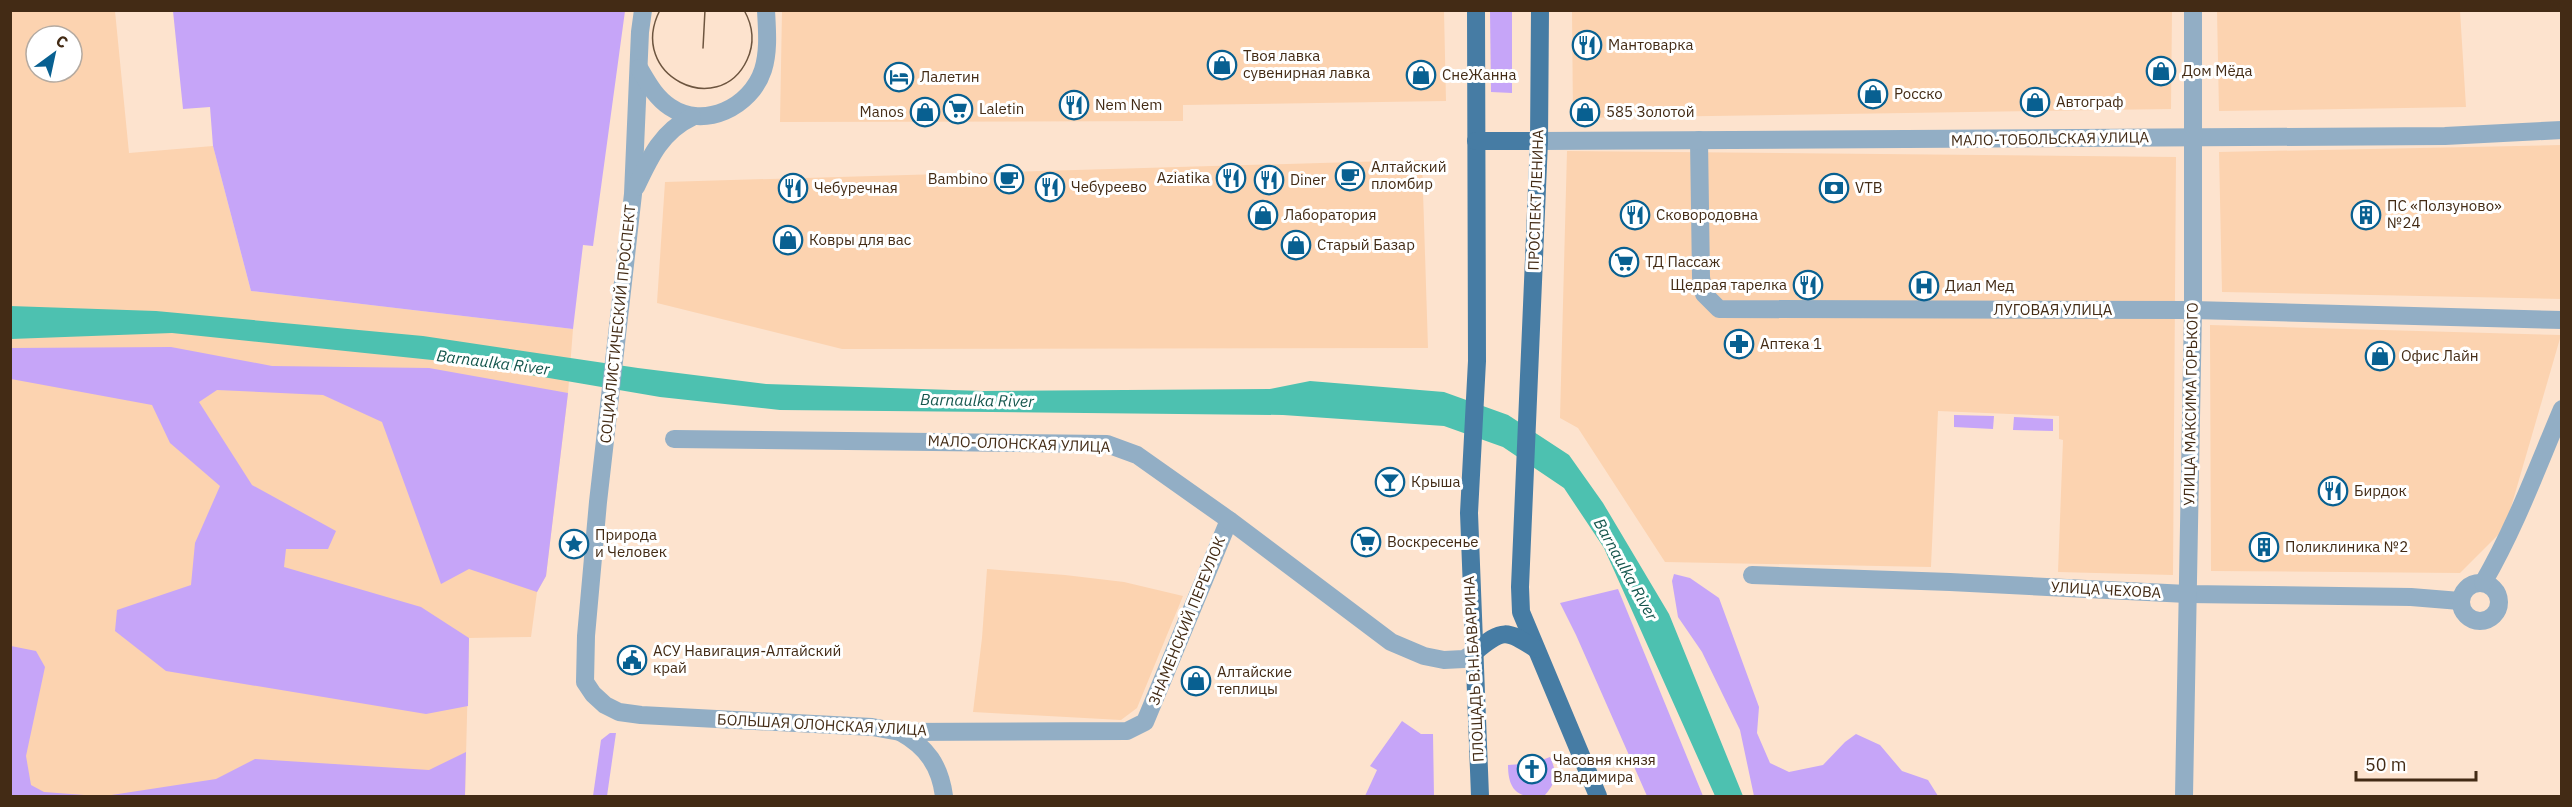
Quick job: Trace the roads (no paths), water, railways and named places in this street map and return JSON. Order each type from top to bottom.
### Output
[{"type":"main road","points":[[1476,10],[1476,141],[1539,141]]},
{"type":"main road","name":"ПРОСПЕКТ ЛЕНИНА","points":[[1536,649],[1521,612],[1527,390],[1539,141],[1540,10]]},
{"type":"main road","name":"ПЛОЩАДЬ В.Н.БАВАРИНА","points":[[1476,141],[1477,361],[1468,513],[1480,796]]},
{"type":"main road","points":[[1475,652],[1491,638],[1501,634],[1514,634],[1536,649],[1598,796]]},
{"type":"main road","points":[[1581,796],[1589,776]]},
{"type":"street","name":"СОЦИАЛИСТИЧЕСКИЙ ПРОСПЕКТ","points":[[641,715],[619,711],[605,705],[593,694],[585,681],[586,636],[606,428],[633,194],[643,10]]},
{"type":"street","points":[[639,68],[653,93],[671,108],[692,117],[708,117],[730,109],[748,94],[763,71],[767,42],[766,10]]},
{"type":"street","name":"УЛИЦА МАКСИМА ГОРЬКОГО","points":[[2184,796],[2193,310],[2193,10]]},
{"type":"street","points":[[633,194],[661,140],[676,124],[692,117]]},
{"type":"street","name":"МАЛО-ТОБОЛЬСКАЯ УЛИЦА","points":[[1539,141],[2445,136],[2562,130]]},
{"type":"street","name":"ЛУГОВАЯ УЛИЦА","points":[[1699,140],[1701,277],[1704,294],[1719,309],[2193,310],[2562,320]]},
{"type":"street","points":[[2483,583],[2506,541],[2562,410]]},
{"type":"street","name":"МАЛО-ОЛОНСКАЯ УЛИЦА","points":[[674,439],[1107,444],[1137,455],[1229,520],[1391,642],[1424,656],[1444,660],[1464,659],[1475,652]]},
{"type":"street","name":"ЗНАМЕНСКИЙ ПЕРЕУЛОК","points":[[1145,722],[1229,520]]},
{"type":"street","name":"УЛИЦА ЧЕХОВА","points":[[1752,575],[2187,594],[2411,597],[2460,601]]},
{"type":"street","points":[[2483,583],[2493,588],[2499,598],[2499,607],[2492,618],[2484,621],[2473,620],[2464,613],[2460,601],[2465,590],[2470,586],[2483,583]]},
{"type":"street","name":"БОЛЬШАЯ ОЛОНСКАЯ УЛИЦА","points":[[641,715],[872,727],[900,732],[1127,730],[1145,722]]},
{"type":"street","points":[[900,732],[925,750],[936,765],[944,796]]},
{"type":"water","name":"Barnaulka River","points":[[10,306],[156,311],[423,336],[638,368],[766,384],[983,391],[1270,389],[1310,381],[1444,392],[1508,415],[1569,455],[1603,503],[1669,614],[1743,796],[1715,796],[1604,548],[1564,488],[1503,447],[1444,426],[1283,415],[780,410],[660,397],[461,363],[172,333],[11,339]]},
{"type":"tram line","points":[[660,10],[653,34],[655,54],[665,71],[680,82],[698,88],[717,87],[734,78],[747,60],[752,35],[744,10]]},
{"type":"tram line","points":[[703,48],[705,10]]},
{"type":"place","name":"Мантоварка","points":[[1587,45]]},
{"type":"place","name":"Твоя лавка сувенирная лавка","points":[[1222,65]]},
{"type":"place","name":"Дом Мёда","points":[[2161,71]]},
{"type":"place","name":"СнеЖанна","points":[[1421,75]]},
{"type":"place","name":"Лалетин","points":[[899,77]]},
{"type":"place","name":"Росско","points":[[1873,94]]},
{"type":"place","name":"Автограф","points":[[2035,102]]},
{"type":"place","name":"Nem Nem","points":[[1074,105]]},
{"type":"place","name":"Laletin","points":[[958,109]]},
{"type":"place","name":"Manos","points":[[925,112]]},
{"type":"place","name":"585 Золотой","points":[[1585,112]]},
{"type":"place","name":"Алтайский пломбир","points":[[1350,176]]},
{"type":"place","name":"Aziatika","points":[[1231,178]]},
{"type":"place","name":"Bambino","points":[[1009,179]]},
{"type":"place","name":"Diner","points":[[1269,180]]},
{"type":"place","name":"Чебуреево","points":[[1050,187]]},
{"type":"place","name":"Чебуречная","points":[[793,188]]},
{"type":"place","name":"VTB","points":[[1834,188]]},
{"type":"place","name":"Лаборатория","points":[[1263,215]]},
{"type":"place","name":"Сковородовна","points":[[1635,215]]},
{"type":"place","name":"ПС «Ползуново» №24","points":[[2366,215]]},
{"type":"place","name":"Ковры для вас","points":[[788,240]]},
{"type":"place","name":"Старый Базар","points":[[1296,245]]},
{"type":"place","name":"ТД Пассаж","points":[[1624,262]]},
{"type":"place","name":"Щедрая тарелка","points":[[1808,285]]},
{"type":"place","name":"Диал Мед","points":[[1924,286]]},
{"type":"place","name":"Аптека 1","points":[[1739,344]]},
{"type":"place","name":"Офис Лайн","points":[[2380,356]]},
{"type":"place","name":"Крыша","points":[[1390,482]]},
{"type":"place","name":"Бирдок","points":[[2333,491]]},
{"type":"place","name":"Воскресенье","points":[[1366,542]]},
{"type":"place","name":"Природа и Человек","points":[[574,544]]},
{"type":"place","name":"Поликлиника №2","points":[[2264,547]]},
{"type":"place","name":"АСУ Навигация-Алтайский край","points":[[632,660]]},
{"type":"place","name":"Алтайские теплицы","points":[[1196,681]]},
{"type":"place","name":"Часовня князя Владимира","points":[[1532,769]]}]
